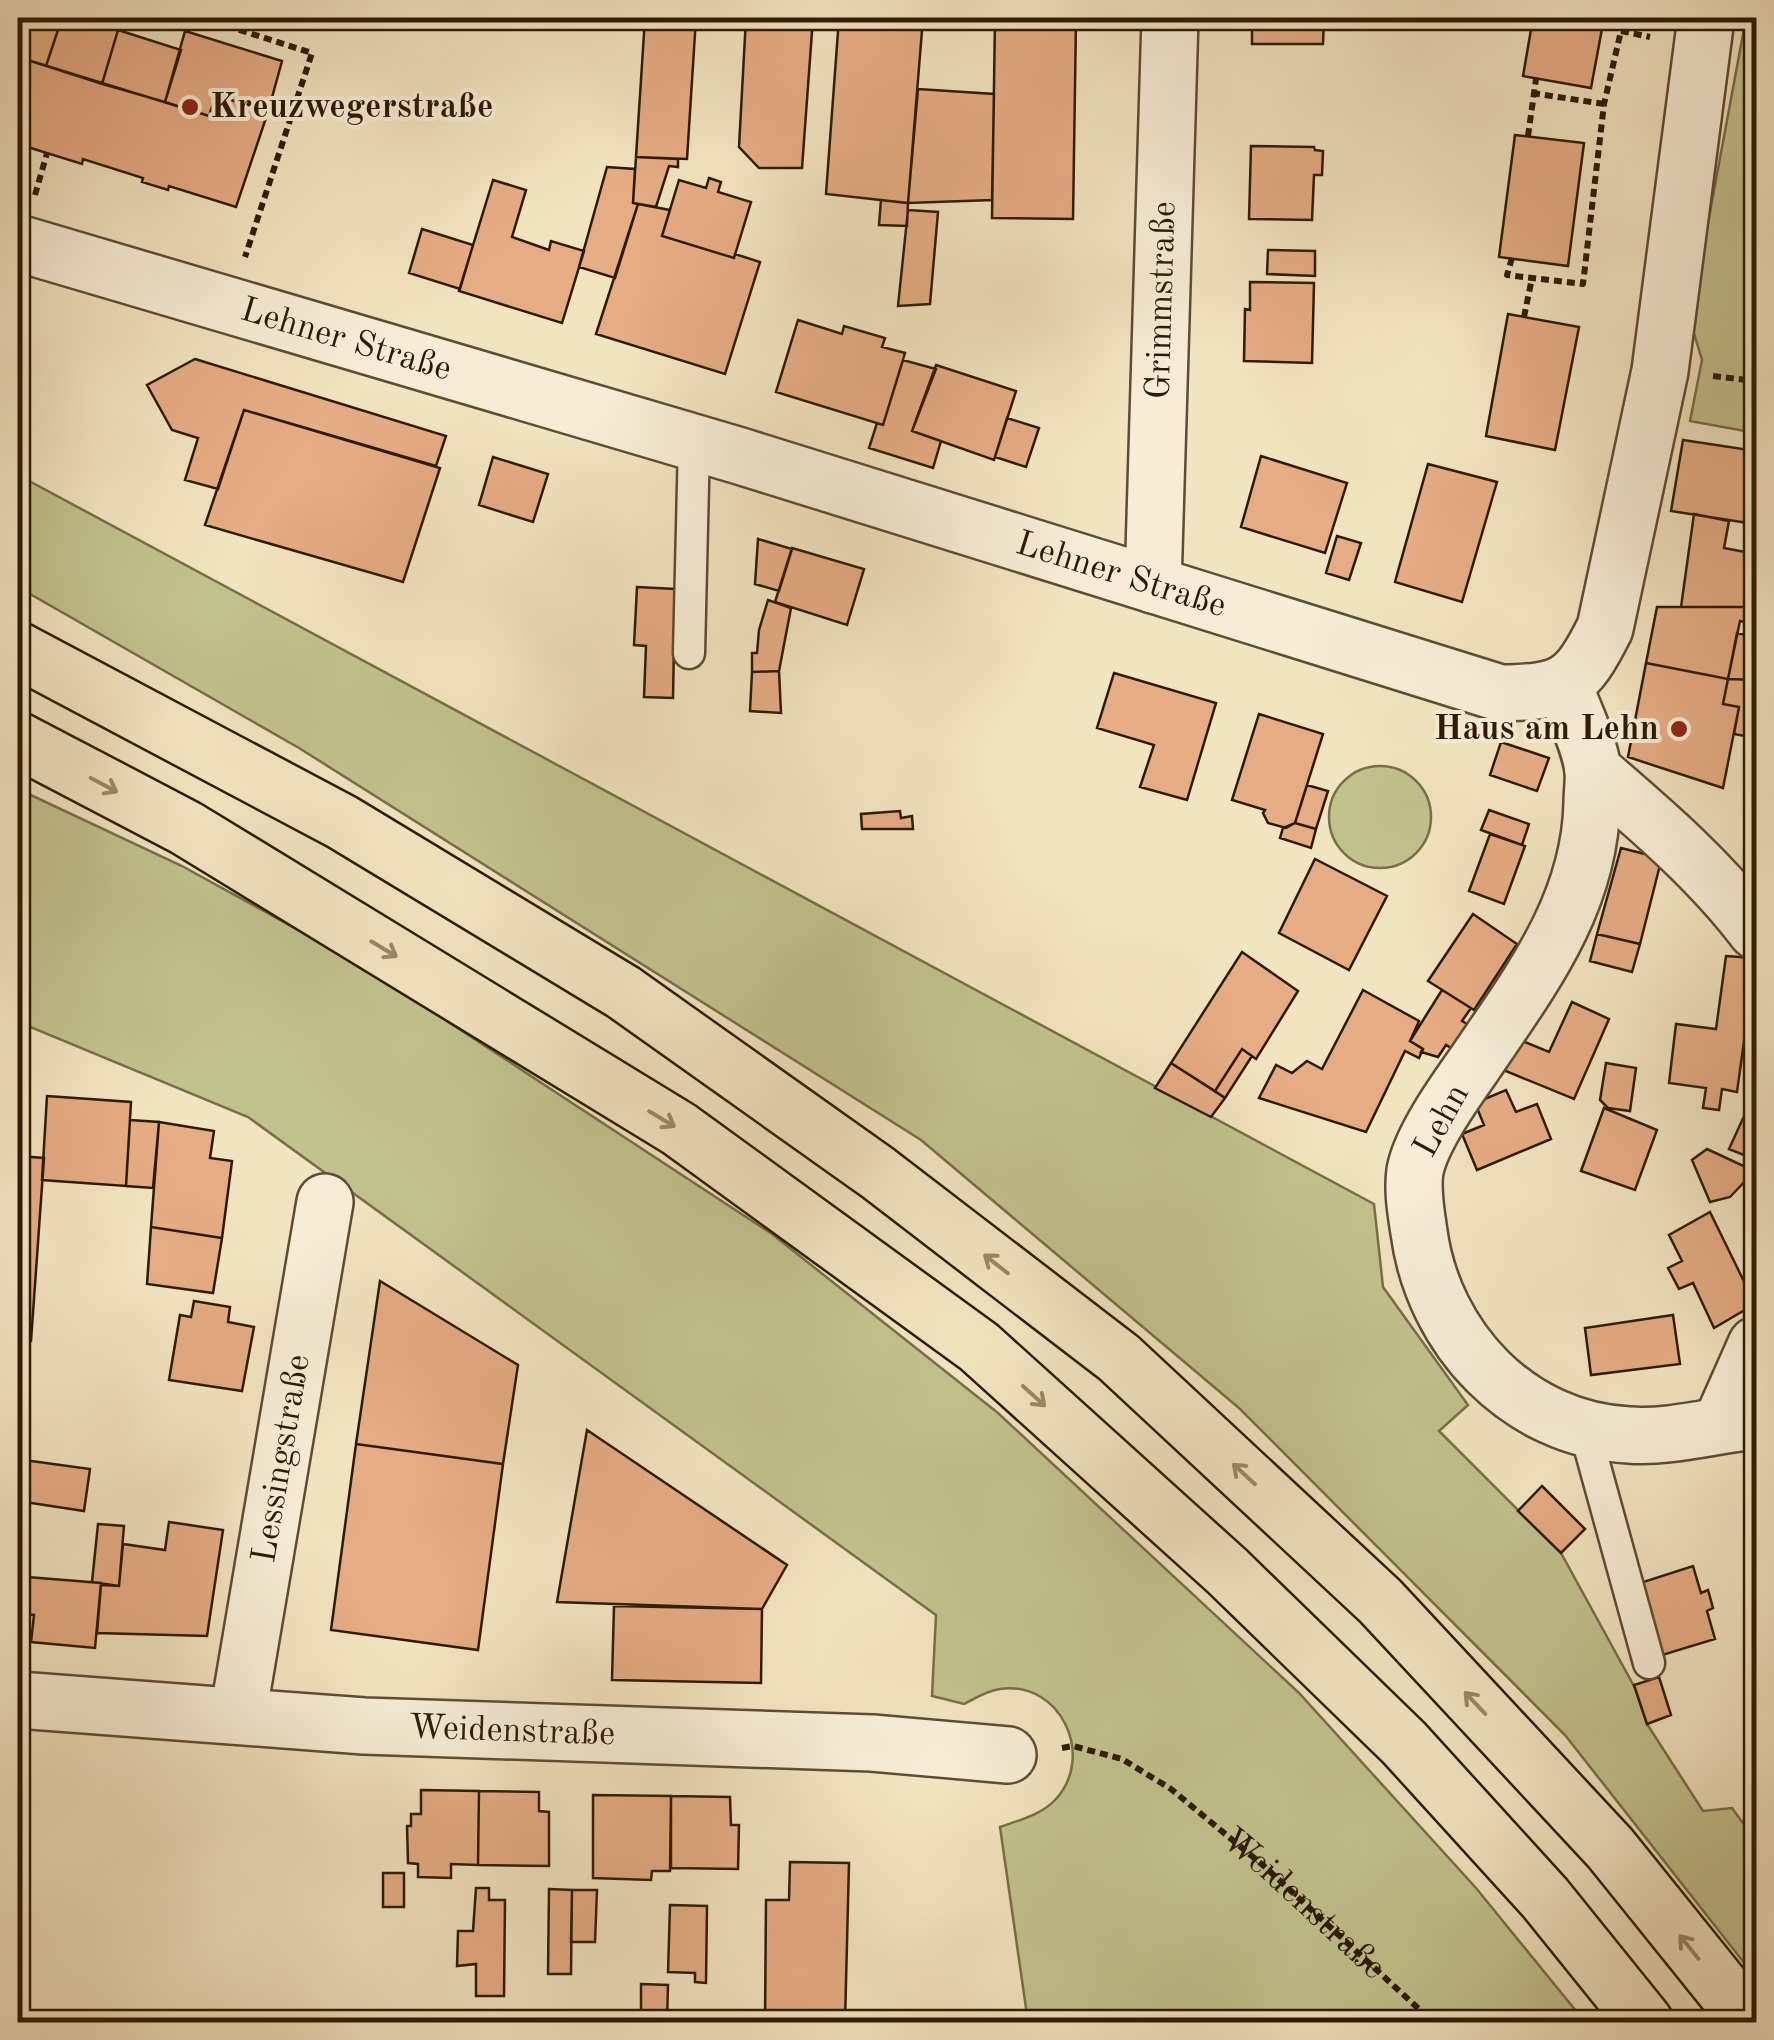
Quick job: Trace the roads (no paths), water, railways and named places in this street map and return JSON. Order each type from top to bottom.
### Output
[{"type":"highway","points":[[18,650],[342,822],[624,992],[878,1174],[1118,1358],[1380,1601],[1610,1848],[1750,2022]]},
{"type":"highway","points":[[18,740],[186,828],[679,1129],[979,1347],[1226,1571],[1404,1742],[1520,1870],[1645,2022]]},
{"type":"street","name":"Grimmstraße","points":[[1152,585],[1170,18]]},
{"type":"street","points":[[1564,686],[1587,664],[1605,628],[1660,371],[1706,18]]},
{"type":"street","name":"Lehner Straße","points":[[18,244],[694,442],[1500,693],[1564,686]]},
{"type":"street","name":"Lehn","points":[[1564,686],[1593,770],[1592,824],[1580,882],[1546,958],[1443,1112],[1415,1170],[1421,1250],[1436,1296],[1457,1334],[1502,1386],[1529,1405],[1584,1427],[1631,1436],[1739,1422],[1756,1345]]},
{"type":"street","name":"Lehn","points":[[1593,770],[1669,836],[1733,900],[1756,930]]},
{"type":"street","name":"Lessingstraße","points":[[238,1715],[325,1202]]},
{"type":"street","name":"Weidenstraße","points":[[18,1700],[364,1726],[872,1743],[1008,1754]]},
{"type":"lane","points":[[689,654],[694,442]]},
{"type":"lane","points":[[1584,1427],[1649,1663]]},
{"type":"place","name":"Kreuzwegerstraße","points":[[190,107]]},
{"type":"place","name":"Haus am Lehn","points":[[1679,729]]}]
